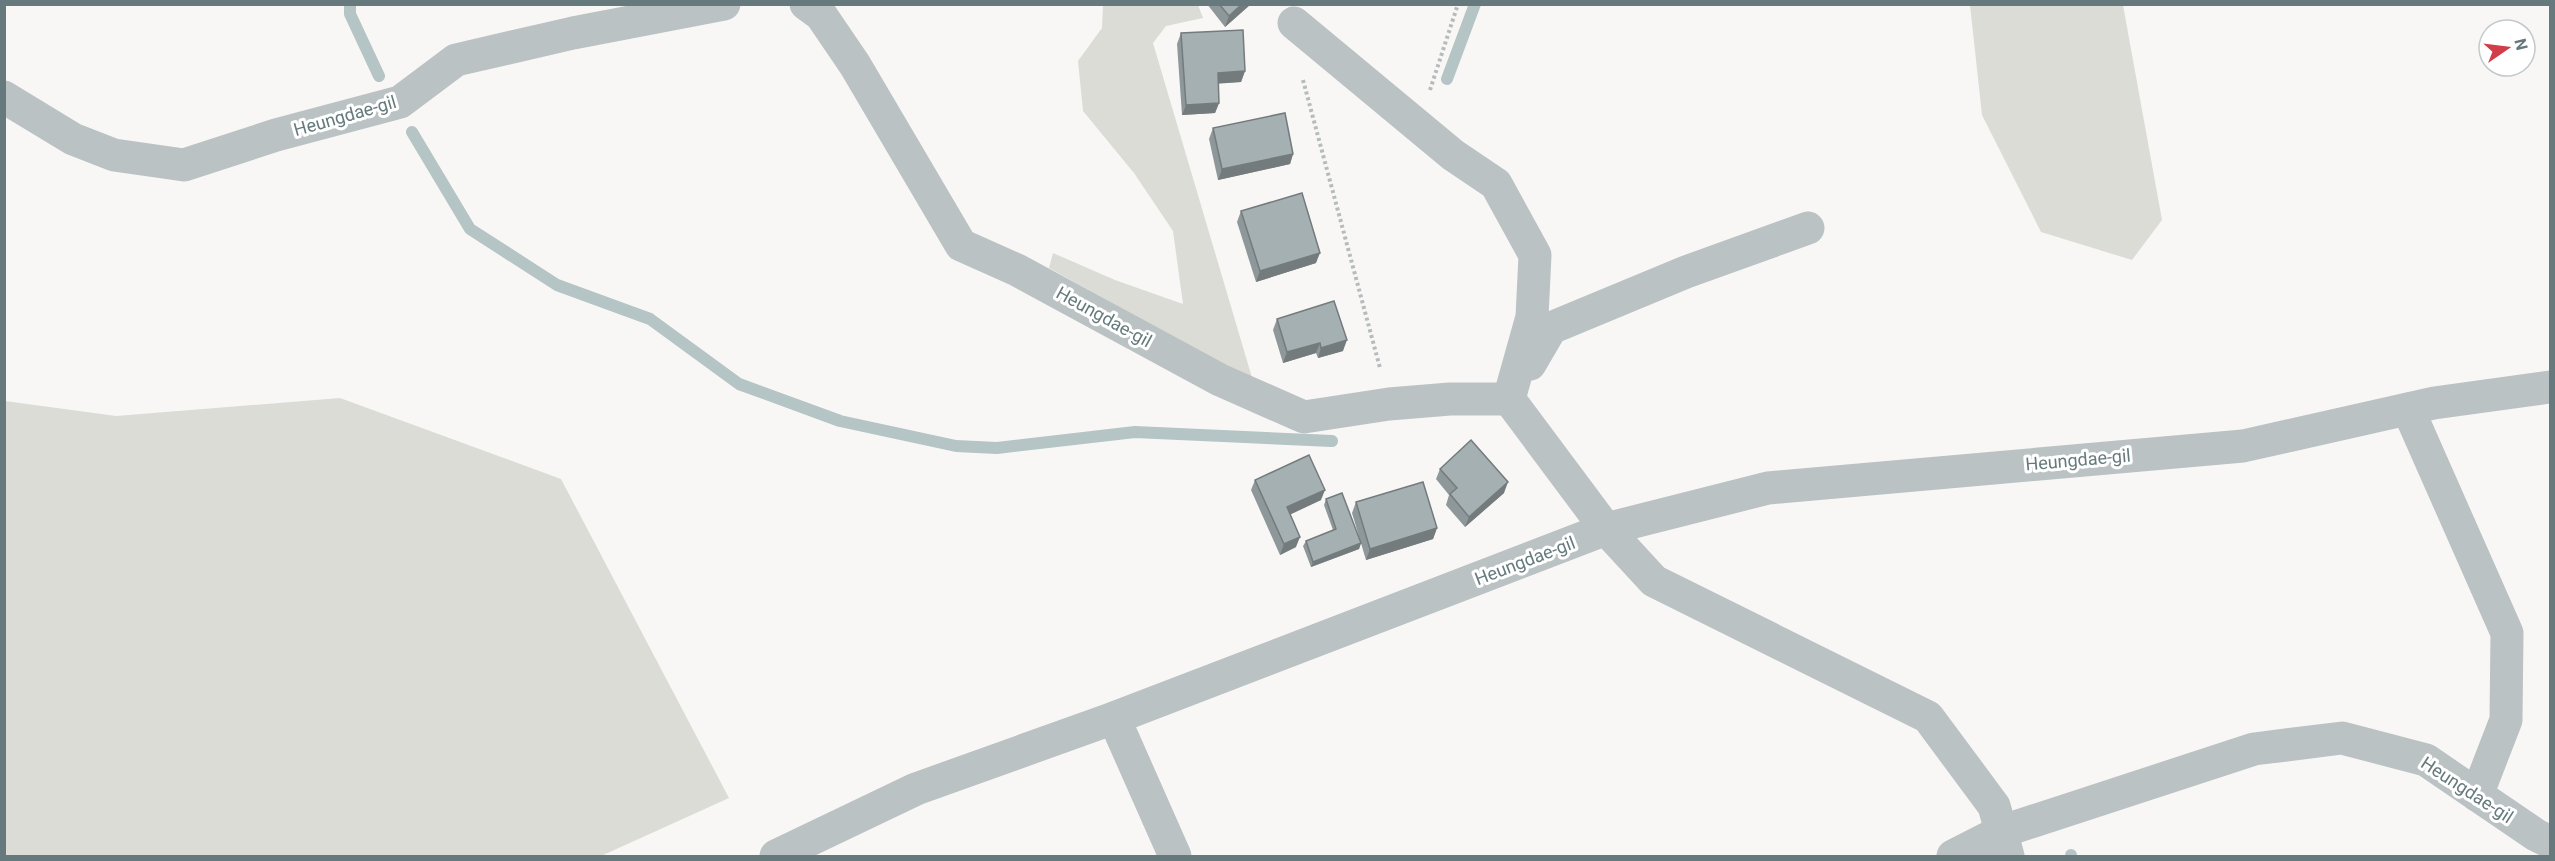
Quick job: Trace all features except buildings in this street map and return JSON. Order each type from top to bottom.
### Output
[{"type":"street","name":"Heungdae-gil","points":[[4,97],[73,139],[114,155],[184,165],[276,135],[400,102],[456,60],[573,33],[724,4]]},
{"type":"street","name":"Heungdae-gil","points":[[817,8],[855,65],[961,244],[1017,270],[1220,380],[1304,417],[1389,404],[1450,399],[1509,399]]},
{"type":"street","points":[[1294,23],[1453,154],[1496,184],[1535,255],[1532,317],[1509,399]]},
{"type":"street","points":[[1509,399],[1551,328],[1686,272],[1808,228]]},
{"type":"street","name":"Heungdae-gil","points":[[776,856],[916,789],[1114,718],[1606,530],[1768,488],[2243,446],[2434,403],[2550,387]]},
{"type":"street","points":[[1509,399],[1606,530],[1654,580],[1928,717],[1994,806],[2004,844]]},
{"type":"street","points":[[2408,409],[2507,633],[2506,720],[2477,795]]},
{"type":"street","points":[[1114,718],[1175,856]]},
{"type":"street","name":"Heungdae-gil","points":[[1953,856],[2004,844],[2254,749],[2342,738],[2426,760],[2550,842]]},
{"type":"path","points":[[1419,124],[1458,4]]},
{"type":"path","points":[[1336,57],[1303,78],[1389,404]]},
{"type":"shaded area","points":[[1103,5],[1198,5],[1203,18],[1166,26],[1153,43],[1253,381],[1049,268],[1053,253],[1115,280],[1183,304],[1173,231],[1134,173],[1083,111],[1078,61],[1102,28]]},
{"type":"shaded area","points":[[1970,5],[2123,5],[2162,220],[2132,260],[2041,232],[1982,115]]},
{"type":"shaded area","points":[[340,398],[561,479],[729,798],[601,856],[5,856],[5,401],[116,416]]},
{"type":"waterway","points":[[350,4],[350,14],[379,76]]},
{"type":"waterway","points":[[1447,79],[1475,4]]},
{"type":"waterway","points":[[412,132],[470,229],[557,285],[650,319],[739,384],[840,421],[956,446],[997,448],[1135,432],[1332,441]]}]
